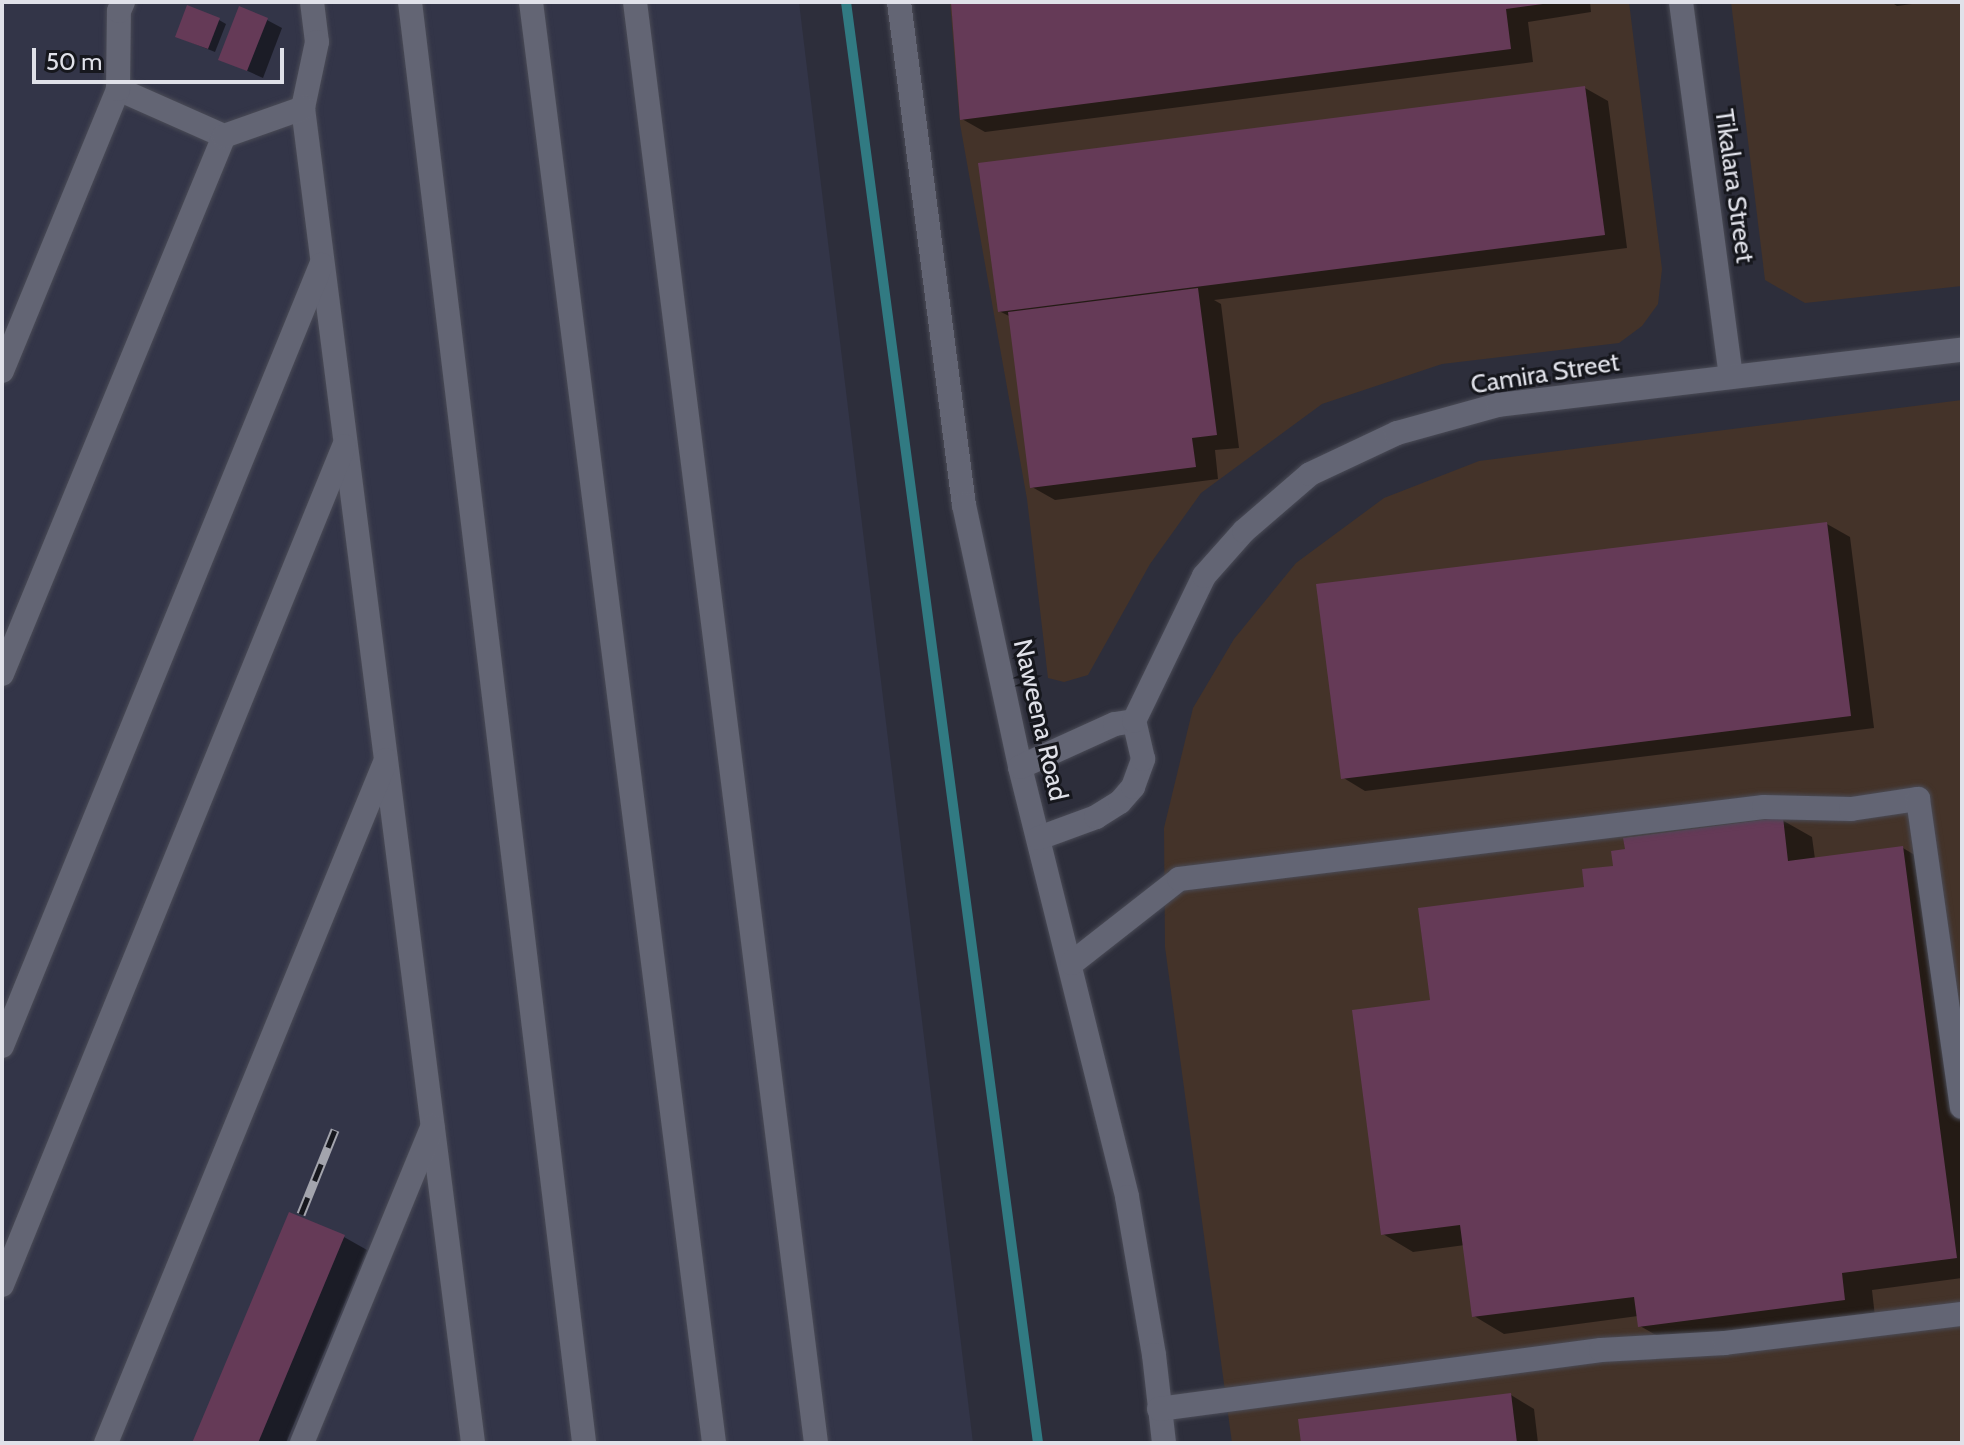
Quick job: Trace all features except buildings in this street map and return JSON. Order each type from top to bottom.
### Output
[{"type":"street","points":[[2,371],[118,89],[119,11],[123,2]]},
{"type":"street","points":[[312,2],[317,42],[303,108],[473,1443]]},
{"type":"street","points":[[410,2],[584,1443]]},
{"type":"street","points":[[531,2],[714,1443]]},
{"type":"street","points":[[635,2],[816,1443]]},
{"type":"street","name":"Naweena Road","points":[[899,2],[964,505],[1020,767],[1072,963],[1127,1197],[1164,1443]]},
{"type":"street","name":"Tikalara Street","points":[[1681,2],[1731,377]]},
{"type":"street","points":[[118,89],[224,136],[303,108]]},
{"type":"street","points":[[2,674],[224,136]]},
{"type":"street","points":[[2,1046],[322,263]]},
{"type":"street","name":"Camira Street","points":[[1134,721],[1204,576],[1244,531],[1310,474],[1397,433],[1498,405],[1962,350]]},
{"type":"street","points":[[2,1285],[345,444]]},
{"type":"street","points":[[1020,767],[1115,724],[1134,721],[1143,759],[1133,787],[1120,802],[1096,817],[1039,838]]},
{"type":"street","points":[[106,1443],[386,760]]},
{"type":"street","points":[[1072,963],[1179,879],[1764,807],[1851,809],[1918,799],[1962,1107]]},
{"type":"street","points":[[302,1443],[433,1125]]},
{"type":"street","points":[[1159,1409],[1601,1350],[1725,1343],[1962,1314]]},
{"type":"shaded area","points":[[2,2],[799,2],[973,1443],[2,1443]]},
{"type":"shaded area","points":[[950,2],[1629,2],[1662,269],[1658,304],[1642,326],[1619,343],[1442,364],[1322,404],[1201,493],[1150,564],[1088,675],[1064,682],[1048,678],[1027,499],[960,124]]},
{"type":"shaded area","points":[[1731,2],[1962,2],[1962,286],[1805,303],[1765,280]]},
{"type":"shaded area","points":[[1962,400],[1962,1443],[1232,1443],[1165,947],[1164,828],[1193,708],[1234,639],[1296,563],[1384,498],[1479,461]]},
{"type":"waterway","points":[[846,2],[1038,1443]]},
{"type":"railway","points":[[301,1214],[335,1130]]}]
